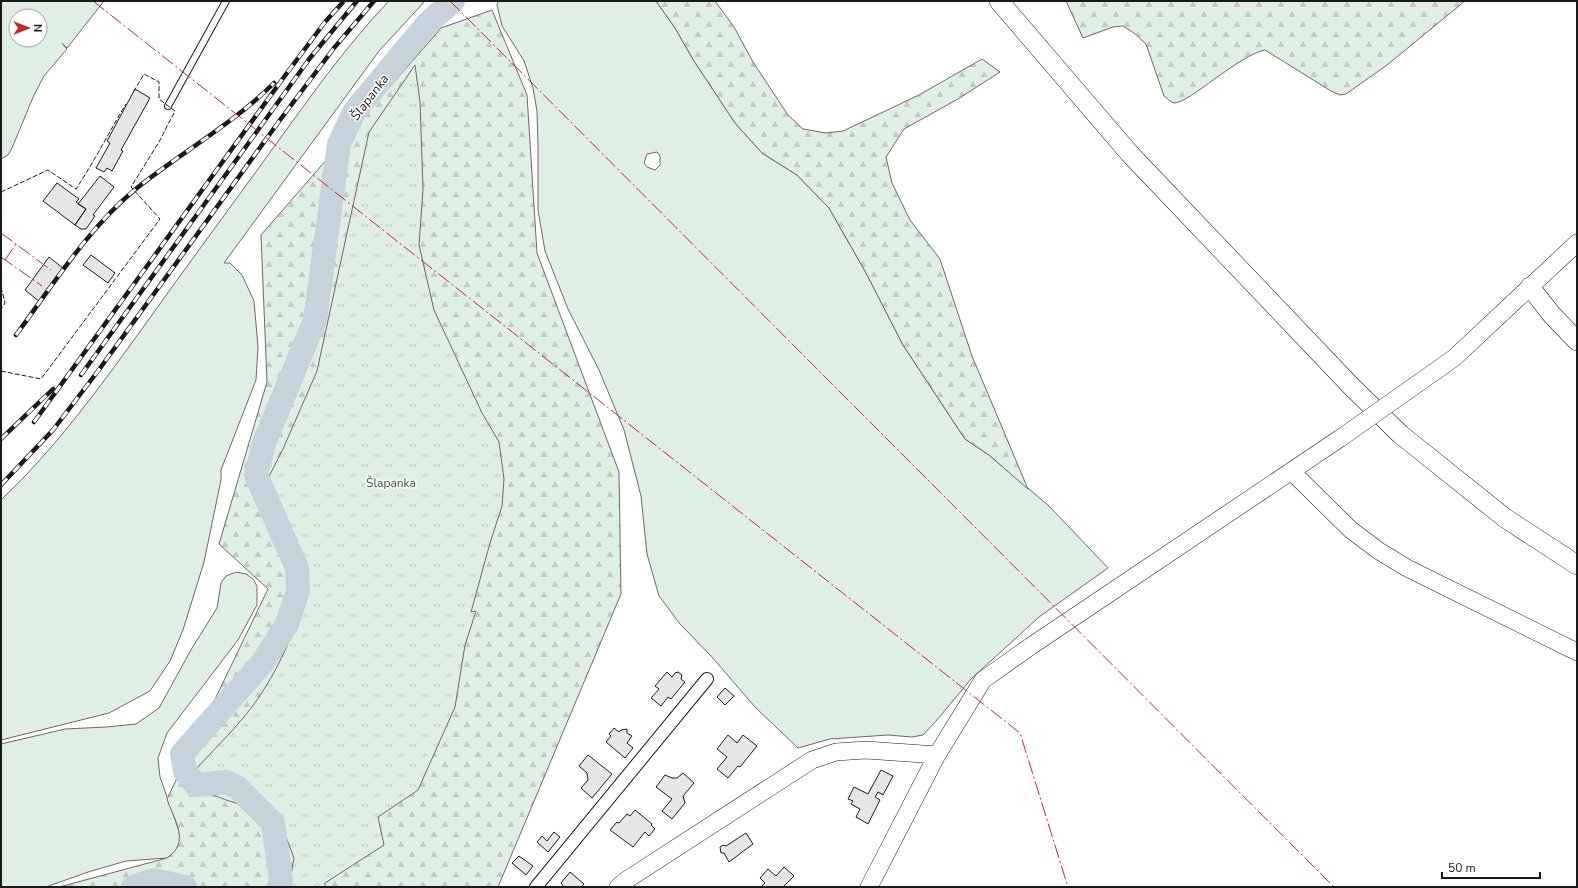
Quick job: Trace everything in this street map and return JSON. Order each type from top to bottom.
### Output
[{"type":"main road","points":[[998,1],[1130,154],[1351,386],[1400,434],[1506,518],[1577,565]]},
{"type":"main road","points":[[1530,287],[1552,315],[1577,340]]},
{"type":"street","points":[[869,887],[937,755],[983,680],[1031,646],[1342,437],[1454,358],[1577,242]]},
{"type":"street","points":[[1291,471],[1351,530],[1379,551],[1407,568],[1577,652]]},
{"type":"street","points":[[536,887],[707,679]]},
{"type":"street","points":[[618,887],[812,760],[836,752],[866,750],[937,755]]},
{"type":"lane","points":[[168,106],[226,1]]},
{"type":"green space","points":[[1,1],[104,1],[67,48],[62,43],[67,49],[44,76],[34,95],[8,155],[1,159]]},
{"type":"green space","points":[[389,1],[425,1],[379,51],[224,263],[230,263],[242,275],[254,301],[258,347],[256,380],[221,470],[221,480],[204,562],[183,630],[170,661],[150,691],[109,713],[1,740],[1,500],[59,438],[77,416],[313,93],[342,55]]},
{"type":"green space","points":[[498,1],[656,1],[675,28],[694,61],[735,123],[762,153],[797,175],[829,208],[865,271],[903,345],[965,439],[989,455],[1049,506],[1108,568],[1039,617],[971,679],[923,735],[912,737],[888,735],[830,739],[798,748],[755,707],[712,657],[680,624],[659,596],[647,554],[641,496],[624,430],[599,370],[568,309],[545,251],[538,210],[537,111],[533,88],[524,61],[502,26],[497,5]],"holes":[[[657,152],[660,156],[660,165],[655,170],[647,167],[644,163],[647,154]]]},
{"type":"green space","points":[[656,1],[715,1],[734,27],[753,62],[788,115],[803,129],[826,133],[843,131],[919,95],[982,59],[1000,72],[958,99],[904,129],[886,157],[892,183],[910,220],[940,259],[972,356],[1028,489],[989,455],[965,439],[903,345],[865,271],[829,208],[797,175],[762,153],[735,123],[694,61],[675,28]]},
{"type":"green space","points":[[1066,1],[1465,1],[1387,65],[1346,94],[1340,95],[1331,91],[1265,50],[1254,54],[1228,69],[1190,96],[1174,103],[1164,96],[1146,44],[1134,33],[1123,26],[1113,27],[1083,38]]},
{"type":"green space","points":[[492,10],[527,95],[537,253],[619,472],[621,594],[498,887],[59,887],[167,858],[174,852],[178,845],[179,830],[167,799],[268,589],[219,544],[267,382],[261,235],[441,28]]},
{"type":"green space","name":"Šlapanka","points":[[415,65],[420,102],[423,189],[419,245],[434,310],[482,413],[499,442],[504,479],[502,506],[471,612],[476,611],[465,645],[455,707],[418,790],[378,817],[384,845],[325,883],[325,887],[289,887],[294,858],[278,816],[226,800],[201,790],[195,770],[233,730],[259,697],[281,659],[302,609],[298,608],[301,584],[299,557],[289,531],[277,518],[256,502],[283,449],[317,371],[369,132]]},
{"type":"green space","points":[[236,572],[246,574],[253,579],[257,586],[257,605],[238,640],[167,733],[158,758],[160,777],[179,831],[180,840],[174,853],[167,858],[126,861],[88,872],[46,887],[1,887],[1,744],[65,729],[136,724],[159,708],[192,648],[217,608],[221,583],[226,576]]},
{"type":"building","points":[[135,89],[150,98],[121,150],[123,151],[112,171],[107,168],[104,172],[96,168],[110,143],[107,141]]},
{"type":"building","points":[[100,176],[114,187],[93,215],[95,216],[86,229],[81,229],[75,225],[86,209],[78,204]]},
{"type":"building","points":[[57,183],[79,199],[76,202],[86,209],[75,225],[43,201]]},
{"type":"building","points":[[91,255],[115,273],[108,283],[83,265]]},
{"type":"building","points":[[49,257],[64,269],[40,302],[25,290]]},
{"type":"building","points":[[667,672],[672,677],[678,672],[682,675],[681,679],[685,682],[671,699],[668,697],[661,706],[651,698],[659,689],[655,686]]},
{"type":"building","points":[[725,688],[734,696],[725,705],[717,697]]},
{"type":"building","points":[[614,728],[619,732],[627,729],[627,733],[632,736],[627,743],[633,748],[625,758],[606,742],[611,736],[609,734]]},
{"type":"building","points":[[728,735],[737,743],[743,735],[757,746],[740,767],[738,766],[728,778],[717,769],[727,757],[717,749]]},
{"type":"building","points":[[588,755],[612,774],[592,798],[581,788],[588,780],[587,773],[579,766]]},
{"type":"building","points":[[881,770],[893,776],[883,795],[878,792],[875,797],[880,800],[868,824],[856,817],[860,809],[851,804],[853,801],[848,799],[854,787],[868,794]]},
{"type":"building","points":[[683,773],[694,783],[683,796],[685,803],[672,819],[662,811],[672,799],[656,787],[665,775],[672,778],[677,778]]},
{"type":"building","points":[[635,810],[652,824],[651,825],[655,829],[649,836],[645,832],[633,847],[610,830],[627,814],[630,816]]},
{"type":"building","points":[[554,832],[560,837],[548,852],[537,842],[542,836],[547,841]]},
{"type":"building","points":[[746,833],[753,844],[729,862],[724,853],[721,853],[720,847],[723,845],[726,846]]},
{"type":"building","points":[[519,856],[533,866],[526,875],[512,863]]},
{"type":"building","points":[[784,867],[794,876],[783,887],[761,887],[765,883],[760,878],[768,869],[776,876]]},
{"type":"building","points":[[570,872],[584,884],[581,887],[564,887],[561,883]]},
{"type":"waterway","name":"Šlapanka","points":[[279,887],[281,880],[273,823],[237,787],[226,782],[196,785],[185,771],[182,754],[263,662],[287,624],[298,591],[297,568],[256,475],[264,443],[315,320],[339,144],[354,112],[427,24],[453,1]]},
{"type":"waterway","name":"Šlapanka","points":[[133,887],[153,880],[185,887]]},
{"type":"railway","points":[[34,422],[284,77],[325,22],[344,1]]},
{"type":"railway","points":[[81,375],[310,58],[357,1]]},
{"type":"railway","points":[[1,485],[53,430],[98,371],[280,120],[334,48],[374,1]]},
{"type":"railway","points":[[16,335],[72,258],[119,204],[154,175],[242,112],[274,83]]},
{"type":"railway","points":[[1,439],[53,389]]},
{"type":"fence","points":[[1,371],[41,379],[160,219],[131,187],[159,142],[175,111],[159,99],[159,82],[144,74],[134,91]]},
{"type":"fence","points":[[1,192],[48,170],[76,189],[126,104]]},
{"type":"fence","points":[[1,287],[5,303],[1,309]]},
{"type":"power","points":[[93,1],[1020,733],[1068,887]]},
{"type":"power","points":[[450,1],[1334,887]]},
{"type":"power","points":[[1,233],[51,270]]},
{"type":"power","points":[[5,260],[16,244]]},
{"type":"power","points":[[1,257],[42,286]]}]
